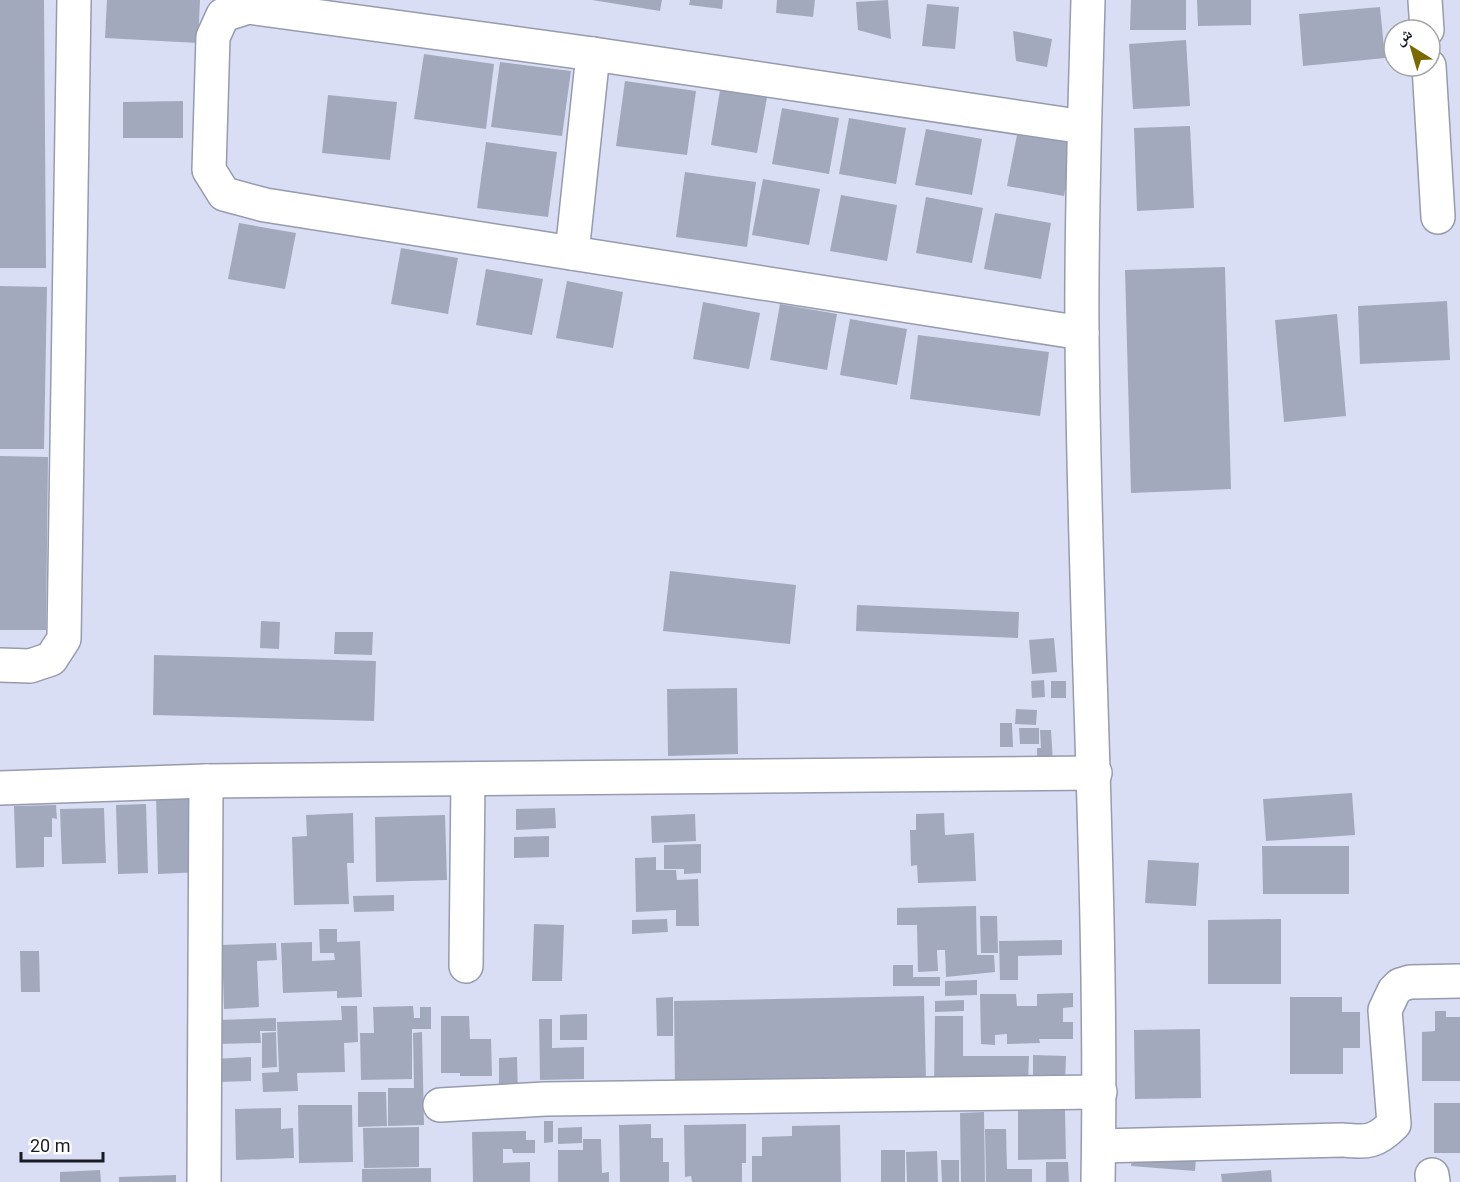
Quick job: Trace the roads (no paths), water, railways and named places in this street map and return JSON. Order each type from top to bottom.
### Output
[{"type":"street","points":[[0,665],[30,666],[51,659],[64,639],[74,0]]},
{"type":"street","points":[[1088,0],[1082,333],[1095,773],[1100,1092],[1098,1182]]},
{"type":"street","points":[[1425,0],[1426,18]]},
{"type":"street","points":[[1082,333],[265,205],[224,194],[209,170],[213,38],[223,15],[248,7],[593,54],[1084,127]]},
{"type":"street","points":[[572,253],[593,54]]},
{"type":"street","points":[[1430,78],[1438,217]]},
{"type":"street","points":[[0,788],[206,781],[1095,773]]},
{"type":"street","points":[[465,966],[468,779]]},
{"type":"street","points":[[204,1182],[206,781]]},
{"type":"street","points":[[1099,1146],[1342,1140],[1365,1142],[1380,1138],[1394,1124],[1384,1010],[1394,991],[1410,982],[1460,981]]},
{"type":"street","points":[[440,1105],[545,1099],[1100,1092]]}]
